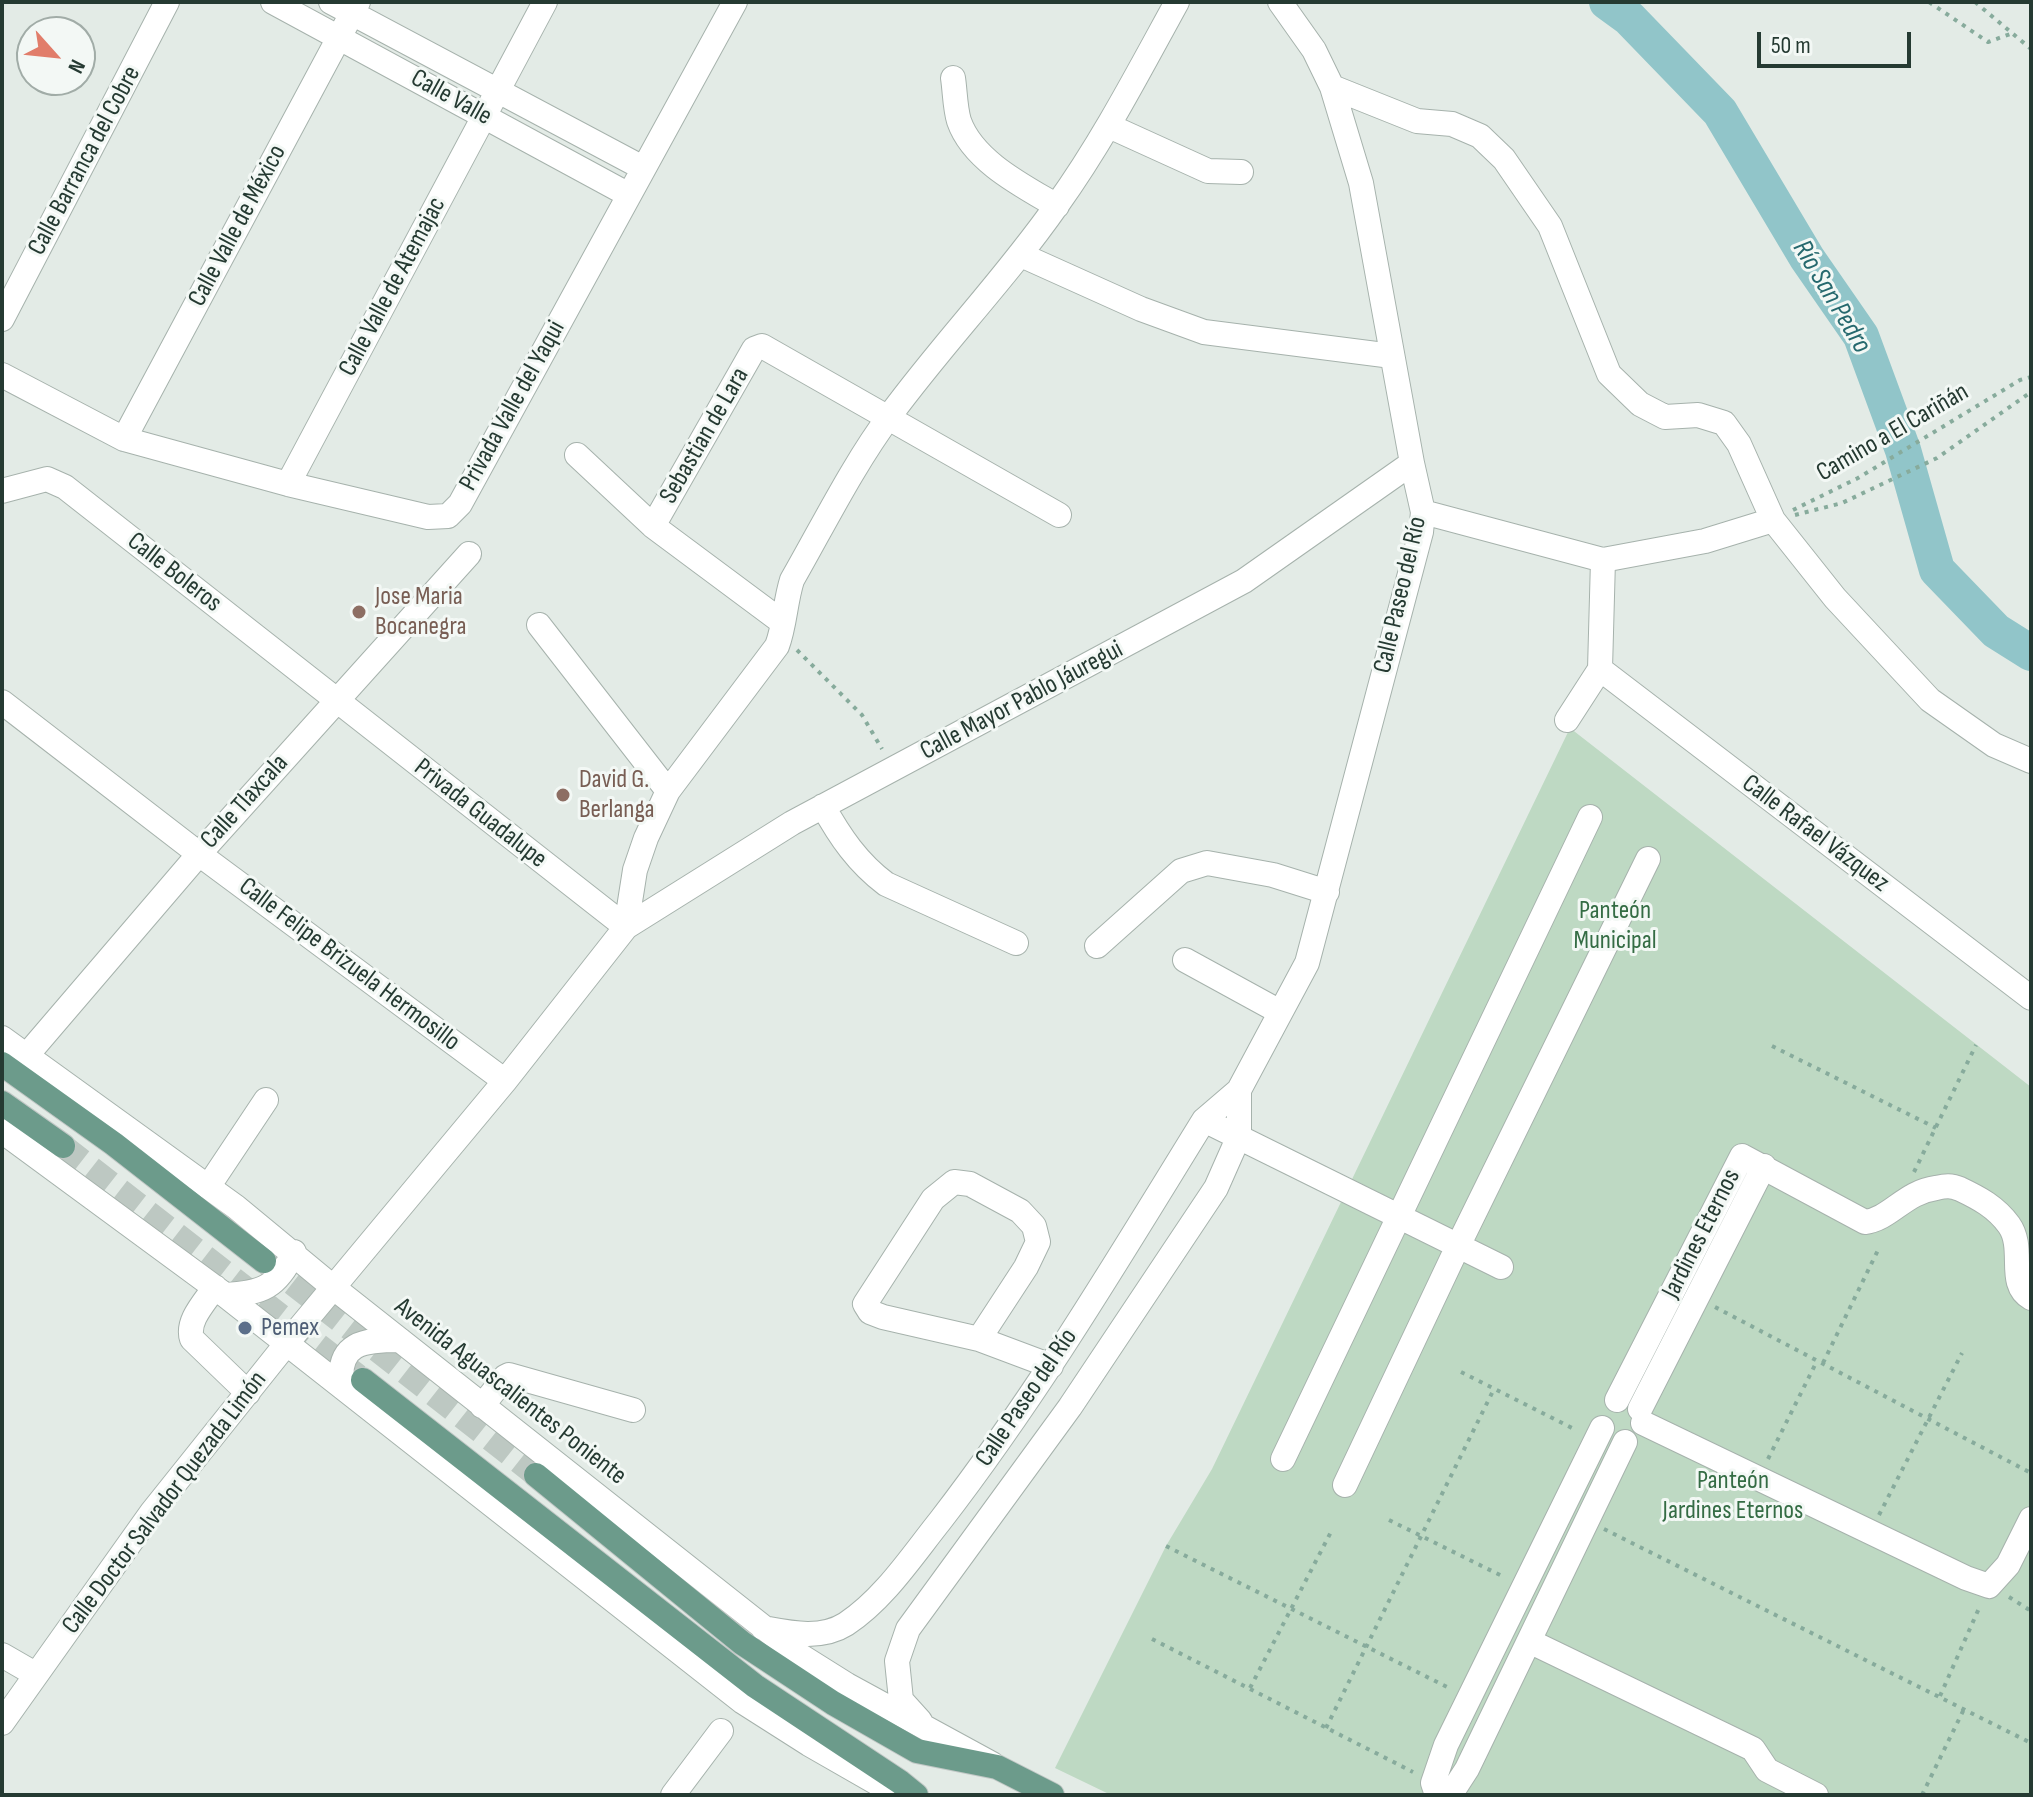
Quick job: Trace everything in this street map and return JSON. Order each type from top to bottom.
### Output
[{"type":"main road","points":[[2,1064],[114,1144],[264,1261]]},
{"type":"main road","points":[[2,1103],[63,1146]]},
{"type":"main road","points":[[352,1383],[755,1686],[916,1795]]},
{"type":"main road","name":"Avenida Aguascalientes Poniente","points":[[536,1475],[742,1643],[796,1680],[917,1751],[997,1767],[1052,1795]]},
{"type":"street","name":"Calle Barranca del Cobre","points":[[2,319],[167,2]]},
{"type":"street","name":"Calle Valle","points":[[273,2],[629,195]]},
{"type":"street","name":"Calle Valle de Atemajac","points":[[288,484],[545,2]]},
{"type":"street","name":"Privada Valle del Yaqui","points":[[2,375],[124,439],[288,484],[428,517],[448,516],[460,504],[735,2]]},
{"type":"street","points":[[626,927],[635,870],[668,791],[777,646],[792,580],[861,459],[944,344],[1021,255],[1057,206],[1109,126],[1177,2]]},
{"type":"street","name":"Calle Paseo del Río","points":[[763,1628],[806,1635],[843,1626],[870,1605],[903,1568],[974,1477],[1051,1366],[1204,1120],[1239,1090],[1307,963],[1421,532],[1423,512],[1361,183],[1332,87],[1314,50],[1280,2]]},
{"type":"street","name":"Calle Valle","points":[[347,6],[643,168]]},
{"type":"street","name":"Calle Valle de México","points":[[124,439],[339,37],[347,6]]},
{"type":"street","points":[[953,78],[959,122],[977,148],[1002,173],[1057,206]]},
{"type":"street","points":[[1332,87],[1417,121],[1452,124],[1480,136],[1504,159],[1550,226],[1609,374],[1640,404],[1665,417],[1698,415],[1724,423],[1739,444],[1773,520],[1835,598],[1930,700],[1994,745],[2031,761]]},
{"type":"street","points":[[1109,126],[1208,171],[1241,172]]},
{"type":"street","points":[[1021,255],[1141,309],[1204,332],[1392,356]]},
{"type":"street","name":"Sebastian de Lara","points":[[653,526],[758,346],[889,417]]},
{"type":"street","points":[[889,417],[1059,515]]},
{"type":"street","points":[[577,455],[653,526],[782,628]]},
{"type":"street","name":"Calle Mayor Pablo Jáuregui","points":[[626,927],[823,806],[1244,581],[1412,463]]},
{"type":"street","name":"Calle Boleros","points":[[2,491],[47,479],[65,487],[336,700]]},
{"type":"street","points":[[1423,512],[1603,560],[1705,541],[1773,520]]},
{"type":"street","name":"Calle Tlaxcala","points":[[27,1055],[199,854],[469,554]]},
{"type":"street","points":[[1567,720],[1600,669],[1603,560]]},
{"type":"street","points":[[539,625],[668,791]]},
{"type":"street","name":"Calle Rafael Vázquez","points":[[1600,669],[2031,998]]},
{"type":"street","name":"Privada Guadalupe","points":[[336,700],[626,927]]},
{"type":"street","name":"Calle Felipe Brizuela Hermosillo","points":[[2,702],[199,854],[505,1081]]},
{"type":"street","points":[[823,806],[839,836],[868,870],[886,884],[1016,943]]},
{"type":"street","points":[[1283,1459],[1590,817]]},
{"type":"street","points":[[1345,1485],[1458,1246],[1648,859]]},
{"type":"street","points":[[1097,946],[1181,871],[1207,863],[1273,875],[1327,892]]},
{"type":"street","name":"Calle Doctor Salvador Quezada Limón","points":[[2,1723],[152,1512],[287,1343],[505,1081],[626,927]]},
{"type":"street","points":[[1185,960],[1280,1012]]},
{"type":"street","name":"Avenida Aguascalientes Poniente","points":[[2,1038],[294,1252],[334,1288],[796,1653],[847,1685],[997,1767]]},
{"type":"street","name":"Calle Paseo del Río","points":[[924,1726],[901,1700],[897,1661],[908,1629],[1078,1395],[1216,1188],[1239,1136],[1239,1090]]},
{"type":"street","points":[[208,1187],[266,1100]]},
{"type":"street","points":[[1204,1120],[1501,1267]]},
{"type":"street","points":[[2,1131],[287,1343],[352,1383],[743,1702],[898,1795]]},
{"type":"street","name":"Jardines Eternos","points":[[1617,1400],[1742,1156],[1865,1222],[1876,1221],[1920,1190],[1952,1186],[1985,1201],[2010,1227],[2019,1255],[2017,1284],[2031,1298]]},
{"type":"street","points":[[1764,1166],[1697,1297],[1642,1416],[1637,1435],[1625,1442],[1467,1769],[1456,1786],[1438,1791],[1436,1767],[1599,1434],[1602,1413],[1610,1402],[1630,1401],[1642,1416],[1871,1532],[1989,1586],[2008,1565],[2031,1519]]},
{"type":"street","points":[[979,1339],[1026,1267],[1038,1242],[1034,1226],[1020,1211],[970,1184],[954,1182],[933,1199],[865,1304],[870,1312],[883,1317],[979,1339],[1051,1366]]},
{"type":"street","points":[[220,1291],[248,1293],[275,1283],[294,1252]]},
{"type":"street","points":[[220,1291],[191,1325],[189,1333],[248,1393]]},
{"type":"street","points":[[352,1383],[341,1366],[354,1347],[374,1340],[400,1340]]},
{"type":"street","points":[[482,1406],[509,1375],[633,1410]]},
{"type":"street","points":[[1599,1434],[1625,1442]]},
{"type":"street","points":[[1529,1641],[1753,1749],[1767,1770],[1816,1795]]},
{"type":"street","points":[[2,1655],[35,1674]]},
{"type":"street","points":[[673,1795],[721,1731]]},
{"type":"path","points":[[1929,2],[1988,42],[2013,33]]},
{"type":"path","points":[[1975,2],[2031,49]]},
{"type":"path","name":"Camino a El Cariñán","points":[[1773,520],[1858,478],[2009,386],[2031,377]]},
{"type":"path","points":[[1773,520],[1842,503],[1937,458],[2031,392]]},
{"type":"path","points":[[782,628],[862,715],[894,770]]},
{"type":"path","points":[[1913,1175],[1976,1045]]},
{"type":"path","points":[[1772,1046],[1936,1128]]},
{"type":"path","points":[[1765,1465],[1879,1248]]},
{"type":"path","points":[[1697,1297],[2031,1473]]},
{"type":"path","points":[[1871,1532],[1962,1353]]},
{"type":"path","points":[[1461,1372],[1599,1434]]},
{"type":"path","points":[[1326,1728],[1494,1389]]},
{"type":"path","points":[[1389,1520],[1524,1586]]},
{"type":"path","points":[[1587,1521],[2031,1743]]},
{"type":"path","points":[[1250,1689],[1332,1530]]},
{"type":"path","points":[[1166,1546],[1469,1698]]},
{"type":"path","points":[[1939,1697],[1989,1586]]},
{"type":"path","points":[[1152,1639],[1326,1728],[1438,1791]]},
{"type":"path","points":[[1922,1795],[1964,1709]]},
{"type":"green space","name":"Panteón Jardines Eternos","points":[[1570,728],[2031,1087],[2029,1795],[1111,1795],[1055,1768],[1166,1546],[1212,1469]]},
{"type":"waterway","name":"Río San Pedro","points":[[1607,2],[1629,18],[1720,112],[1807,258],[1861,336],[1903,450],[1937,570],[1996,631],[2031,653]]},
{"type":"tunnel","points":[[63,1146],[358,1376]]},
{"type":"tunnel","points":[[264,1261],[536,1475]]},
{"type":"place","name":"Jose Maria Bocanegra","points":[[359,612]]},
{"type":"place","name":"David G. Berlanga","points":[[563,795]]},
{"type":"place","name":"Pemex","points":[[245,1328]]},
{"type":"park label","name":"Panteón Municipal","points":[[1615,926]]}]
